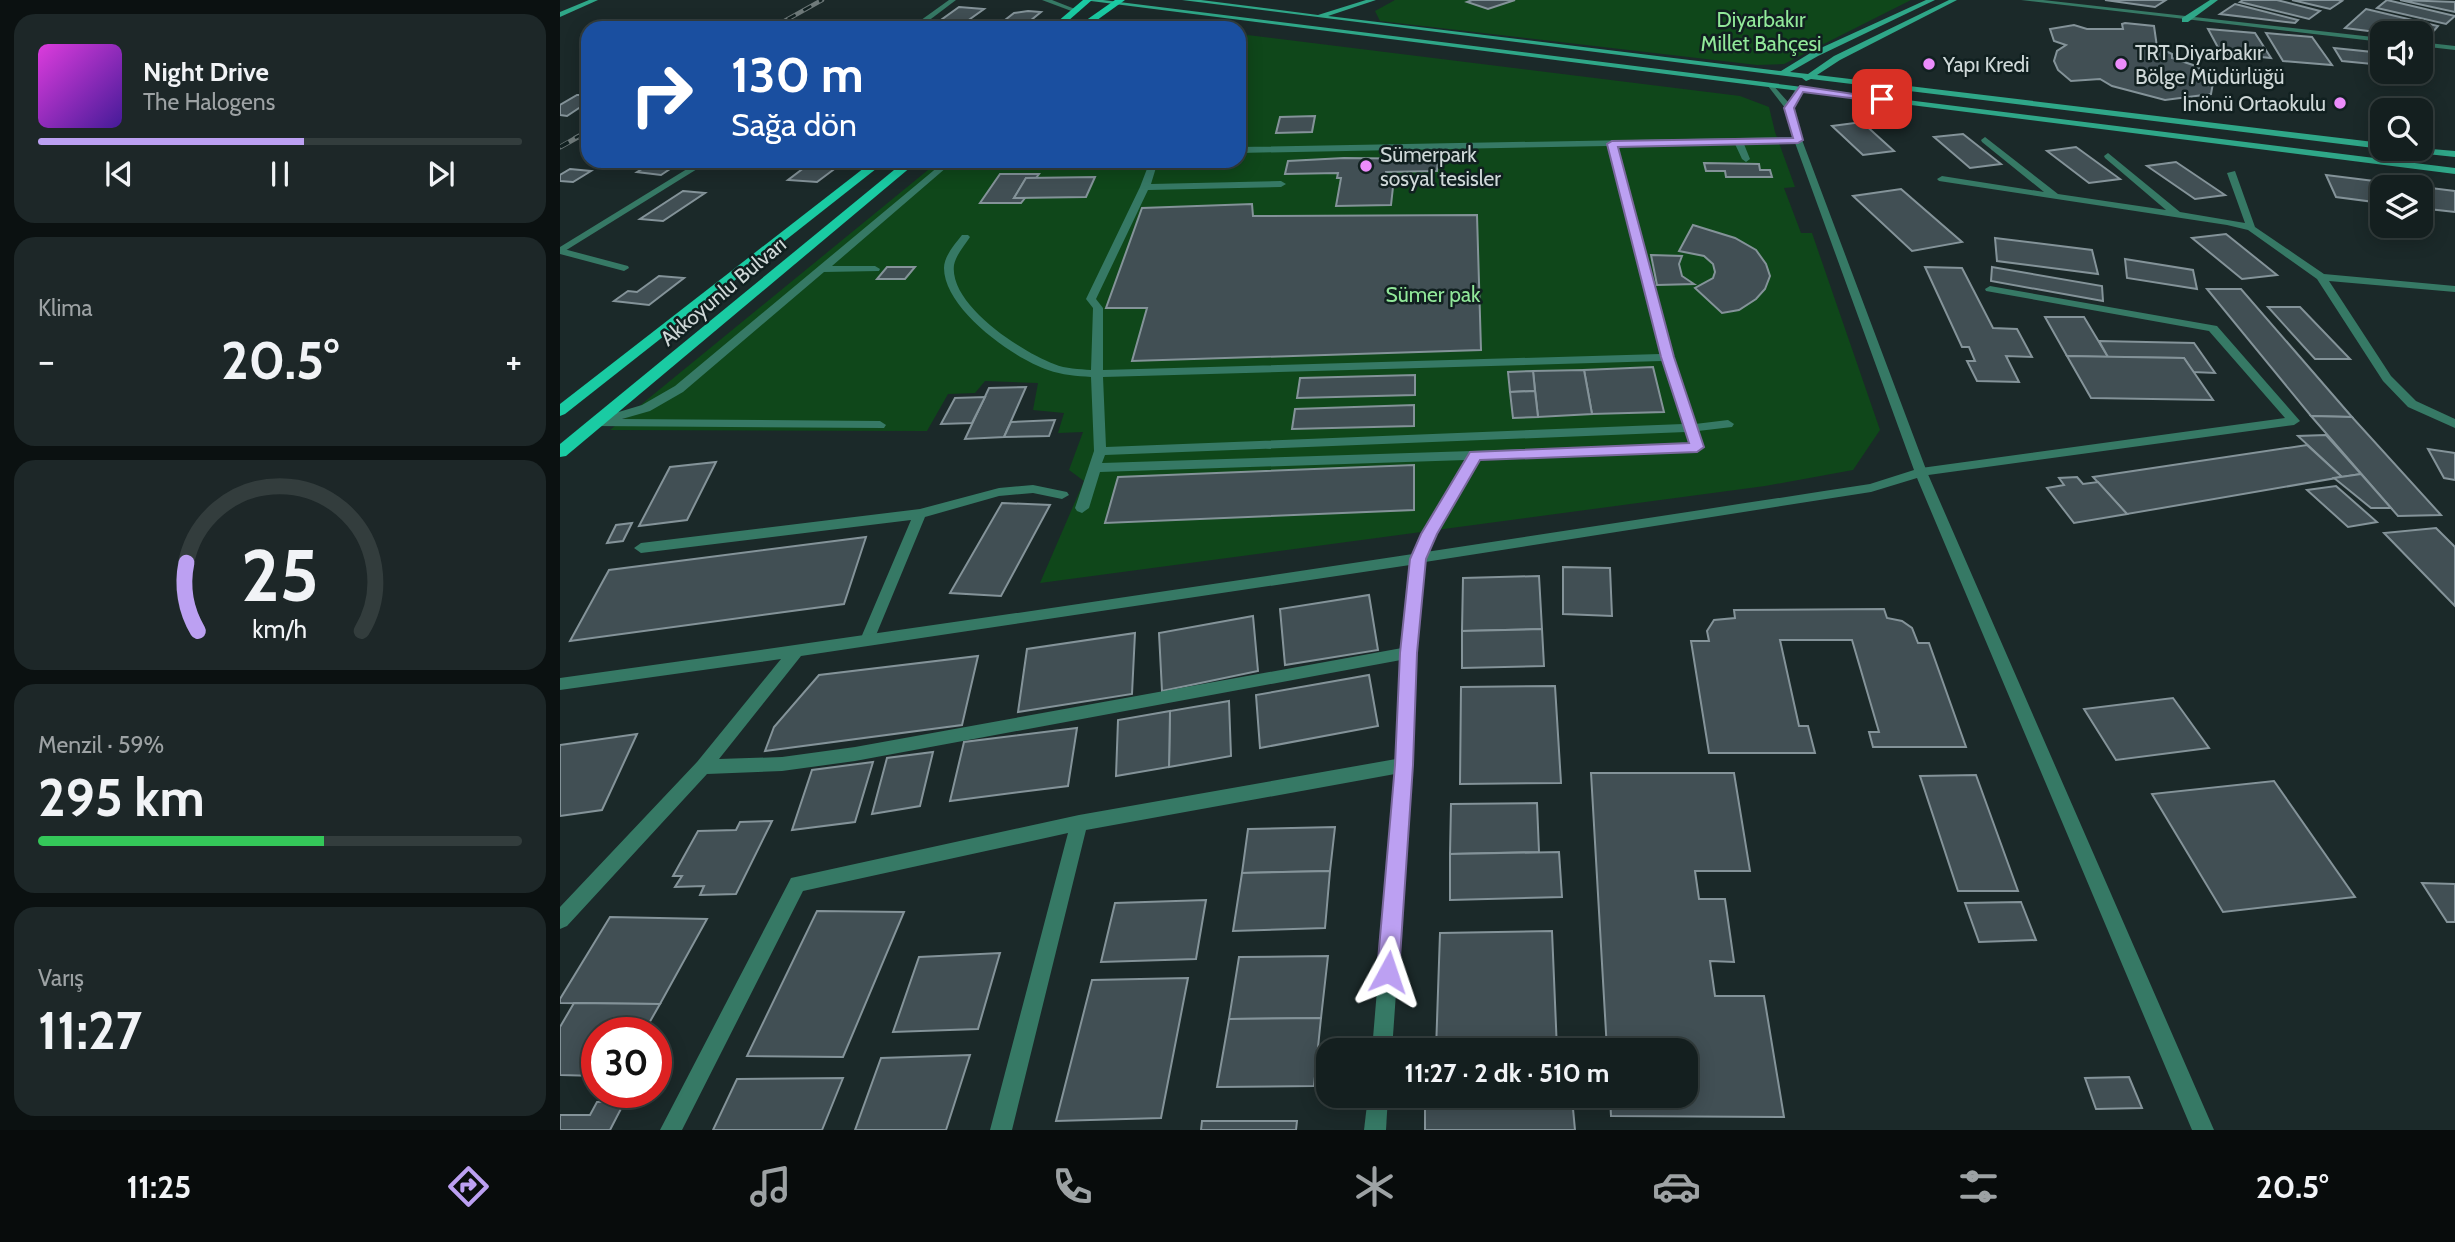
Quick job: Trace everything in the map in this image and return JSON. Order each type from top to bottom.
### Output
[{"type":"main road","points":[[560,15],[595,0]]},
{"type":"main road","points":[[1064,21],[1087,0],[1118,3],[2455,171]]},
{"type":"main road","points":[[1185,0],[2370,145]]},
{"type":"main road","points":[[1316,17],[1373,0]]},
{"type":"main road","points":[[1375,25],[1364,17],[1365,9],[1381,0]]},
{"type":"main road","points":[[1772,86],[1782,73],[1815,54],[1932,0]]},
{"type":"main road","points":[[1800,89],[1808,75],[1837,58],[1954,0]]},
{"type":"main road","points":[[2185,20],[2215,0]]},
{"type":"main road","points":[[1091,21],[1118,3]]},
{"type":"main road","points":[[2433,152],[2455,155]]},
{"type":"main road","name":"Akkoyunlu Bulvarı","points":[[560,411],[871,168]]},
{"type":"main road","name":"Akkoyunlu Bulvarı","points":[[560,452],[904,168]]},
{"type":"street","points":[[924,21],[953,0]]},
{"type":"street","points":[[1045,0],[1076,11]]},
{"type":"street","points":[[2024,0],[2370,39]]},
{"type":"street","points":[[2433,45],[2455,48]]},
{"type":"street","points":[[1772,86],[1789,108],[1798,140],[1922,472],[2203,1130]]},
{"type":"street","points":[[1789,108],[1800,89]]},
{"type":"street","points":[[1246,150],[1798,140]]},
{"type":"street","points":[[1985,140],[2055,196]]},
{"type":"street","points":[[1739,142],[1746,159]]},
{"type":"street","points":[[1095,468],[1697,447],[1667,357],[1612,144]]},
{"type":"street","points":[[2108,156],[2178,215]]},
{"type":"street","points":[[561,251],[695,168]]},
{"type":"street","points":[[596,423],[646,408],[679,389],[942,168]]},
{"type":"street","points":[[1082,508],[1100,451],[1098,308],[1091,299],[1152,168]]},
{"type":"street","points":[[2231,173],[2250,228]]},
{"type":"street","points":[[1942,179],[2250,228],[2321,277],[2387,378],[2412,404],[2455,424]]},
{"type":"street","points":[[1145,187],[1281,184]]},
{"type":"street","points":[[965,237],[952,256],[948,271],[956,291],[978,322],[1015,348],[1050,367],[1097,374],[1667,357]]},
{"type":"street","points":[[561,251],[624,268]]},
{"type":"street","points":[[824,269],[875,269]]},
{"type":"street","points":[[2321,277],[2455,289]]},
{"type":"street","points":[[560,684],[795,653],[867,640],[1418,559],[1871,488],[1922,472],[2294,421],[2213,328],[1990,289]]},
{"type":"street","points":[[596,423],[880,425]]},
{"type":"street","points":[[1100,451],[1690,428],[1728,424]]},
{"type":"street","points":[[1383,1038],[1404,765],[1409,653],[1418,559],[1429,534],[1475,455]]},
{"type":"street","points":[[641,548],[920,514],[999,492],[1032,489],[1062,495]]},
{"type":"street","points":[[867,640],[920,514]]},
{"type":"street","points":[[560,920],[703,767],[795,653]]},
{"type":"street","points":[[703,767],[782,764],[855,754],[1409,653]]},
{"type":"street","points":[[671,1130],[797,884],[1079,823],[1404,765]]},
{"type":"street","points":[[1001,1130],[1079,823]]},
{"type":"street","points":[[1375,1130],[1377,1108]]},
{"type":"green space","name":"Diyarbakır Millet Bahçesi","points":[[1395,0],[1911,0],[1784,64],[1757,65],[1380,21],[1375,11]]},
{"type":"green space","name":"Sümer pak","points":[[1246,35],[1740,96],[1769,107],[1795,187],[1784,188],[1801,233],[1812,233],[1880,430],[1853,470],[1765,486],[1040,583],[1084,481],[1069,470],[1083,432],[1058,433],[1064,413],[1033,410],[1038,383],[985,381],[975,393],[948,394],[927,431],[610,430],[930,168],[1246,168]]},
{"type":"building","points":[[1515,0],[1488,9],[1467,2]]},
{"type":"building","points":[[2105,0],[2166,0],[2155,7]]},
{"type":"building","points":[[2277,0],[2320,11],[2309,19],[2240,2]]},
{"type":"building","points":[[2292,0],[2338,0],[2342,1],[2330,9]]},
{"type":"building","points":[[2387,0],[2455,16],[2446,24],[2377,8]]},
{"type":"building","points":[[2400,0],[2455,2],[2455,12]]},
{"type":"building","points":[[2235,4],[2298,20],[2295,23],[2220,14]]},
{"type":"building","points":[[959,7],[984,9],[967,21],[940,21]]},
{"type":"building","points":[[2366,9],[2417,21],[2370,21],[2370,31],[2345,28]]},
{"type":"building","points":[[1041,12],[1030,21],[1004,21],[1014,13]]},
{"type":"building","name":"TRT Diyarbakır Bölge Müdürlüğü","points":[[2122,24],[2154,26],[2157,47],[2172,54],[2172,58],[2196,66],[2209,75],[2213,83],[2211,94],[2165,100],[2112,86],[2100,79],[2071,81],[2058,70],[2054,61],[2057,51],[2066,45],[2054,41],[2050,29],[2074,25],[2087,29],[2123,29]]},
{"type":"building","points":[[2208,29],[2255,33],[2271,58],[2221,53]]},
{"type":"building","points":[[2266,33],[2312,37],[2332,65],[2283,61]]},
{"type":"building","points":[[2334,48],[2370,52],[2370,64],[2342,61]]},
{"type":"building","points":[[581,95],[581,107],[567,116],[560,115],[560,105]]},
{"type":"building","points":[[1315,116],[1312,132],[1276,133],[1280,117]]},
{"type":"building","points":[[1862,122],[1894,151],[1863,155],[1832,126]]},
{"type":"building","points":[[1963,134],[2001,164],[1970,168],[1934,137]]},
{"type":"building","points":[[2076,147],[2120,179],[2089,183],[2047,151]]},
{"type":"building","points":[[1344,158],[1438,159],[1437,171],[1386,172],[1385,178],[1394,178],[1391,205],[1336,206],[1341,178],[1337,178],[1338,173],[1285,174],[1288,161]]},
{"type":"building","points":[[2176,162],[2225,195],[2195,199],[2147,166]]},
{"type":"building","points":[[1704,163],[1759,164],[1760,170],[1770,170],[1772,177],[1726,177],[1725,171],[1706,171]]},
{"type":"building","points":[[644,168],[672,168],[661,175],[637,172]]},
{"type":"building","points":[[804,168],[836,168],[817,182],[788,180]]},
{"type":"building","points":[[570,169],[591,171],[573,182],[560,181],[560,175]]},
{"type":"building","points":[[1000,174],[1039,174],[1036,178],[1026,178],[1014,198],[1025,198],[1021,203],[980,203]]},
{"type":"building","points":[[2326,175],[2370,180],[2370,201],[2336,197]]},
{"type":"building","points":[[1095,177],[1086,197],[1014,198],[1026,178]]},
{"type":"building","points":[[2433,188],[2455,191],[2455,212],[2433,209]]},
{"type":"building","points":[[1901,189],[1962,242],[1912,251],[1853,196]]},
{"type":"building","points":[[683,191],[705,193],[663,221],[640,219]]},
{"type":"building","points":[[1252,204],[1253,216],[1477,215],[1481,350],[1132,361],[1147,308],[1106,308],[1142,208]]},
{"type":"building","points":[[1693,225],[1735,238],[1756,250],[1766,264],[1770,276],[1765,289],[1756,299],[1739,310],[1722,313],[1695,288],[1713,278],[1715,272],[1713,264],[1704,256],[1679,251]]},
{"type":"building","points":[[2226,234],[2277,275],[2242,279],[2192,238]]},
{"type":"building","points":[[1995,238],[2092,250],[2098,274],[1997,261]]},
{"type":"building","points":[[1651,255],[1682,256],[1679,264],[1682,276],[1694,284],[1657,285]]},
{"type":"building","points":[[2125,259],[2193,270],[2197,289],[2127,278]]},
{"type":"building","points":[[887,267],[915,267],[905,279],[877,279]]},
{"type":"building","points":[[1925,267],[1962,268],[1993,328],[2017,329],[2032,357],[2006,356],[2019,382],[1977,381],[1967,361],[1975,361],[1969,347],[1962,347]]},
{"type":"building","points":[[1992,267],[2102,286],[2103,301],[1991,281]]},
{"type":"building","points":[[659,276],[684,278],[649,305],[614,301],[628,291],[637,292]]},
{"type":"building","points":[[2207,289],[2241,289],[2352,417],[2311,416]]},
{"type":"building","points":[[2268,307],[2300,307],[2350,359],[2315,359]]},
{"type":"building","points":[[2045,317],[2084,317],[2108,357],[2067,356]]},
{"type":"building","points":[[2099,341],[2194,343],[2215,373],[2193,372],[2184,358],[2108,357]]},
{"type":"building","points":[[2067,356],[2184,358],[2213,400],[2091,398]]},
{"type":"building","points":[[1653,367],[1664,412],[1592,414],[1584,370]]},
{"type":"building","points":[[1584,370],[1592,414],[1538,417],[1533,371]]},
{"type":"building","points":[[1533,371],[1535,391],[1510,392],[1508,372]]},
{"type":"building","points":[[1415,375],[1415,395],[1297,398],[1300,378]]},
{"type":"building","points":[[1026,387],[1004,437],[965,439],[989,388]]},
{"type":"building","points":[[1535,391],[1538,417],[1513,418],[1510,392]]},
{"type":"building","points":[[985,397],[972,423],[941,424],[955,398]]},
{"type":"building","points":[[1414,405],[1414,426],[1292,429],[1295,409]]},
{"type":"building","points":[[2311,416],[2352,417],[2441,515],[2398,516]]},
{"type":"building","points":[[1055,420],[1049,436],[1004,437],[1011,422]]},
{"type":"building","points":[[2326,435],[2361,474],[2342,477],[2298,436]]},
{"type":"building","points":[[2307,445],[2342,477],[2127,514],[2093,477]]},
{"type":"building","points":[[2428,449],[2455,453],[2455,480],[2444,478]]},
{"type":"building","points":[[716,462],[687,520],[639,526],[670,467]]},
{"type":"building","points":[[1414,465],[1414,510],[1105,523],[1118,477]]},
{"type":"building","points":[[2361,474],[2391,508],[2371,508],[2334,478]]},
{"type":"building","points":[[2077,477],[2083,484],[2098,482],[2127,514],[2074,523],[2047,488],[2064,485],[2059,478]]},
{"type":"building","points":[[2336,486],[2377,522],[2348,527],[2307,490]]},
{"type":"building","points":[[1002,503],[1050,505],[1001,596],[950,593]]},
{"type":"building","points":[[632,523],[623,541],[607,543],[616,525]]},
{"type":"building","points":[[2436,528],[2455,547],[2455,606],[2384,533]]},
{"type":"building","points":[[866,537],[844,604],[570,641],[609,570]]},
{"type":"building","points":[[1563,567],[1610,568],[1612,616],[1563,614]]},
{"type":"building","points":[[1539,576],[1542,629],[1462,631],[1463,578]]},
{"type":"building","points":[[1369,595],[1378,650],[1285,665],[1280,609]]},
{"type":"building","points":[[1884,609],[1887,618],[1902,621],[1912,628],[1918,643],[1929,643],[1966,747],[1873,747],[1869,732],[1879,732],[1852,640],[1780,640],[1799,726],[1808,726],[1815,753],[1709,753],[1691,641],[1709,641],[1707,631],[1714,620],[1735,618],[1734,610]]},
{"type":"building","points":[[1253,616],[1258,671],[1162,691],[1159,633]]},
{"type":"building","points":[[1542,629],[1544,666],[1462,668],[1462,631]]},
{"type":"building","points":[[1135,633],[1132,694],[1018,712],[1027,649]]},
{"type":"building","points":[[978,656],[962,725],[765,751],[774,727],[819,675]]},
{"type":"building","points":[[1369,675],[1378,726],[1260,748],[1256,695]]},
{"type":"building","points":[[1555,686],[1561,783],[1460,784],[1461,687]]},
{"type":"building","points":[[2173,698],[2209,748],[2116,760],[2084,709]]},
{"type":"building","points":[[1229,701],[1231,756],[1169,767],[1170,711]]},
{"type":"building","points":[[1170,711],[1169,767],[1116,776],[1118,720]]},
{"type":"building","points":[[1077,728],[1068,786],[950,801],[964,742]]},
{"type":"building","points":[[637,734],[602,810],[560,816],[560,745]]},
{"type":"building","points":[[933,752],[920,806],[872,814],[887,758]]},
{"type":"building","points":[[873,762],[855,822],[792,830],[812,770]]},
{"type":"building","points":[[1591,773],[1734,773],[1750,871],[1695,871],[1699,899],[1725,899],[1734,962],[1710,961],[1715,996],[1764,996],[1784,1117],[1611,1116],[1611,1108],[1698,1108],[1698,1038],[1606,1038]]},
{"type":"building","points":[[1976,775],[2018,891],[1958,891],[1920,776]]},
{"type":"building","points":[[2274,781],[2355,897],[2223,912],[2152,794]]},
{"type":"building","points":[[1537,803],[1539,852],[1450,854],[1451,804]]},
{"type":"building","points":[[772,821],[736,894],[700,895],[704,886],[675,887],[682,876],[673,876],[698,831],[736,830],[740,822]]},
{"type":"building","points":[[1335,827],[1330,871],[1242,873],[1248,829]]},
{"type":"building","points":[[1559,852],[1562,897],[1450,900],[1450,854]]},
{"type":"building","points":[[1330,871],[1325,928],[1233,931],[1242,873]]},
{"type":"building","points":[[2422,883],[2455,884],[2455,922],[2447,922]]},
{"type":"building","points":[[1206,900],[1196,959],[1101,962],[1115,903]]},
{"type":"building","points":[[2021,902],[2036,940],[1979,942],[1965,903]]},
{"type":"building","points":[[817,911],[904,912],[843,1057],[747,1056]]},
{"type":"building","points":[[610,917],[707,919],[660,1004],[560,1003]]},
{"type":"building","points":[[1552,931],[1556,1038],[1436,1038],[1440,933]]},
{"type":"building","points":[[1000,953],[978,1029],[893,1032],[919,957]]},
{"type":"building","points":[[1328,956],[1321,1018],[1229,1019],[1239,957]]},
{"type":"building","points":[[1188,978],[1161,1118],[1056,1121],[1092,980]]},
{"type":"building","points":[[574,1003],[660,1004],[653,1017],[581,1017],[581,1076],[560,1075],[560,1027]]},
{"type":"building","points":[[1321,1018],[1319,1038],[1316,1038],[1314,1086],[1217,1087],[1229,1019]]},
{"type":"building","points":[[970,1055],[946,1130],[855,1130],[881,1058]]},
{"type":"building","points":[[2129,1077],[2142,1108],[2096,1109],[2085,1078]]},
{"type":"building","points":[[843,1078],[822,1130],[713,1130],[737,1079]]},
{"type":"building","points":[[594,1108],[621,1108],[610,1130],[560,1130],[560,1115],[590,1115]]},
{"type":"building","points":[[1425,1108],[1573,1108],[1575,1130],[1425,1130]]},
{"type":"building","points":[[1202,1121],[1297,1121],[1296,1130],[1201,1130]]},
{"type":"railway","points":[[784,21],[822,0]]},
{"type":"railway","points":[[575,138],[581,135]]},
{"type":"railway","points":[[560,147],[578,137]]},
{"type":"place","name":"Yapı Kredi","points":[[1929,64]]},
{"type":"place","name":"TRT Diyarbakır Bölge Müdürlüğü","points":[[2121,64]]},
{"type":"place","name":"İnönü Ortaokulu","points":[[2340,103]]},
{"type":"place","name":"Sümerpark sosyal tesisler","points":[[1366,166]]},
{"type":"route","points":[[1388,972],[1404,765],[1409,653],[1418,559],[1429,534],[1475,455],[1697,447],[1667,357],[1612,144],[1798,140],[1789,108],[1800,89],[1882,99]]}]
